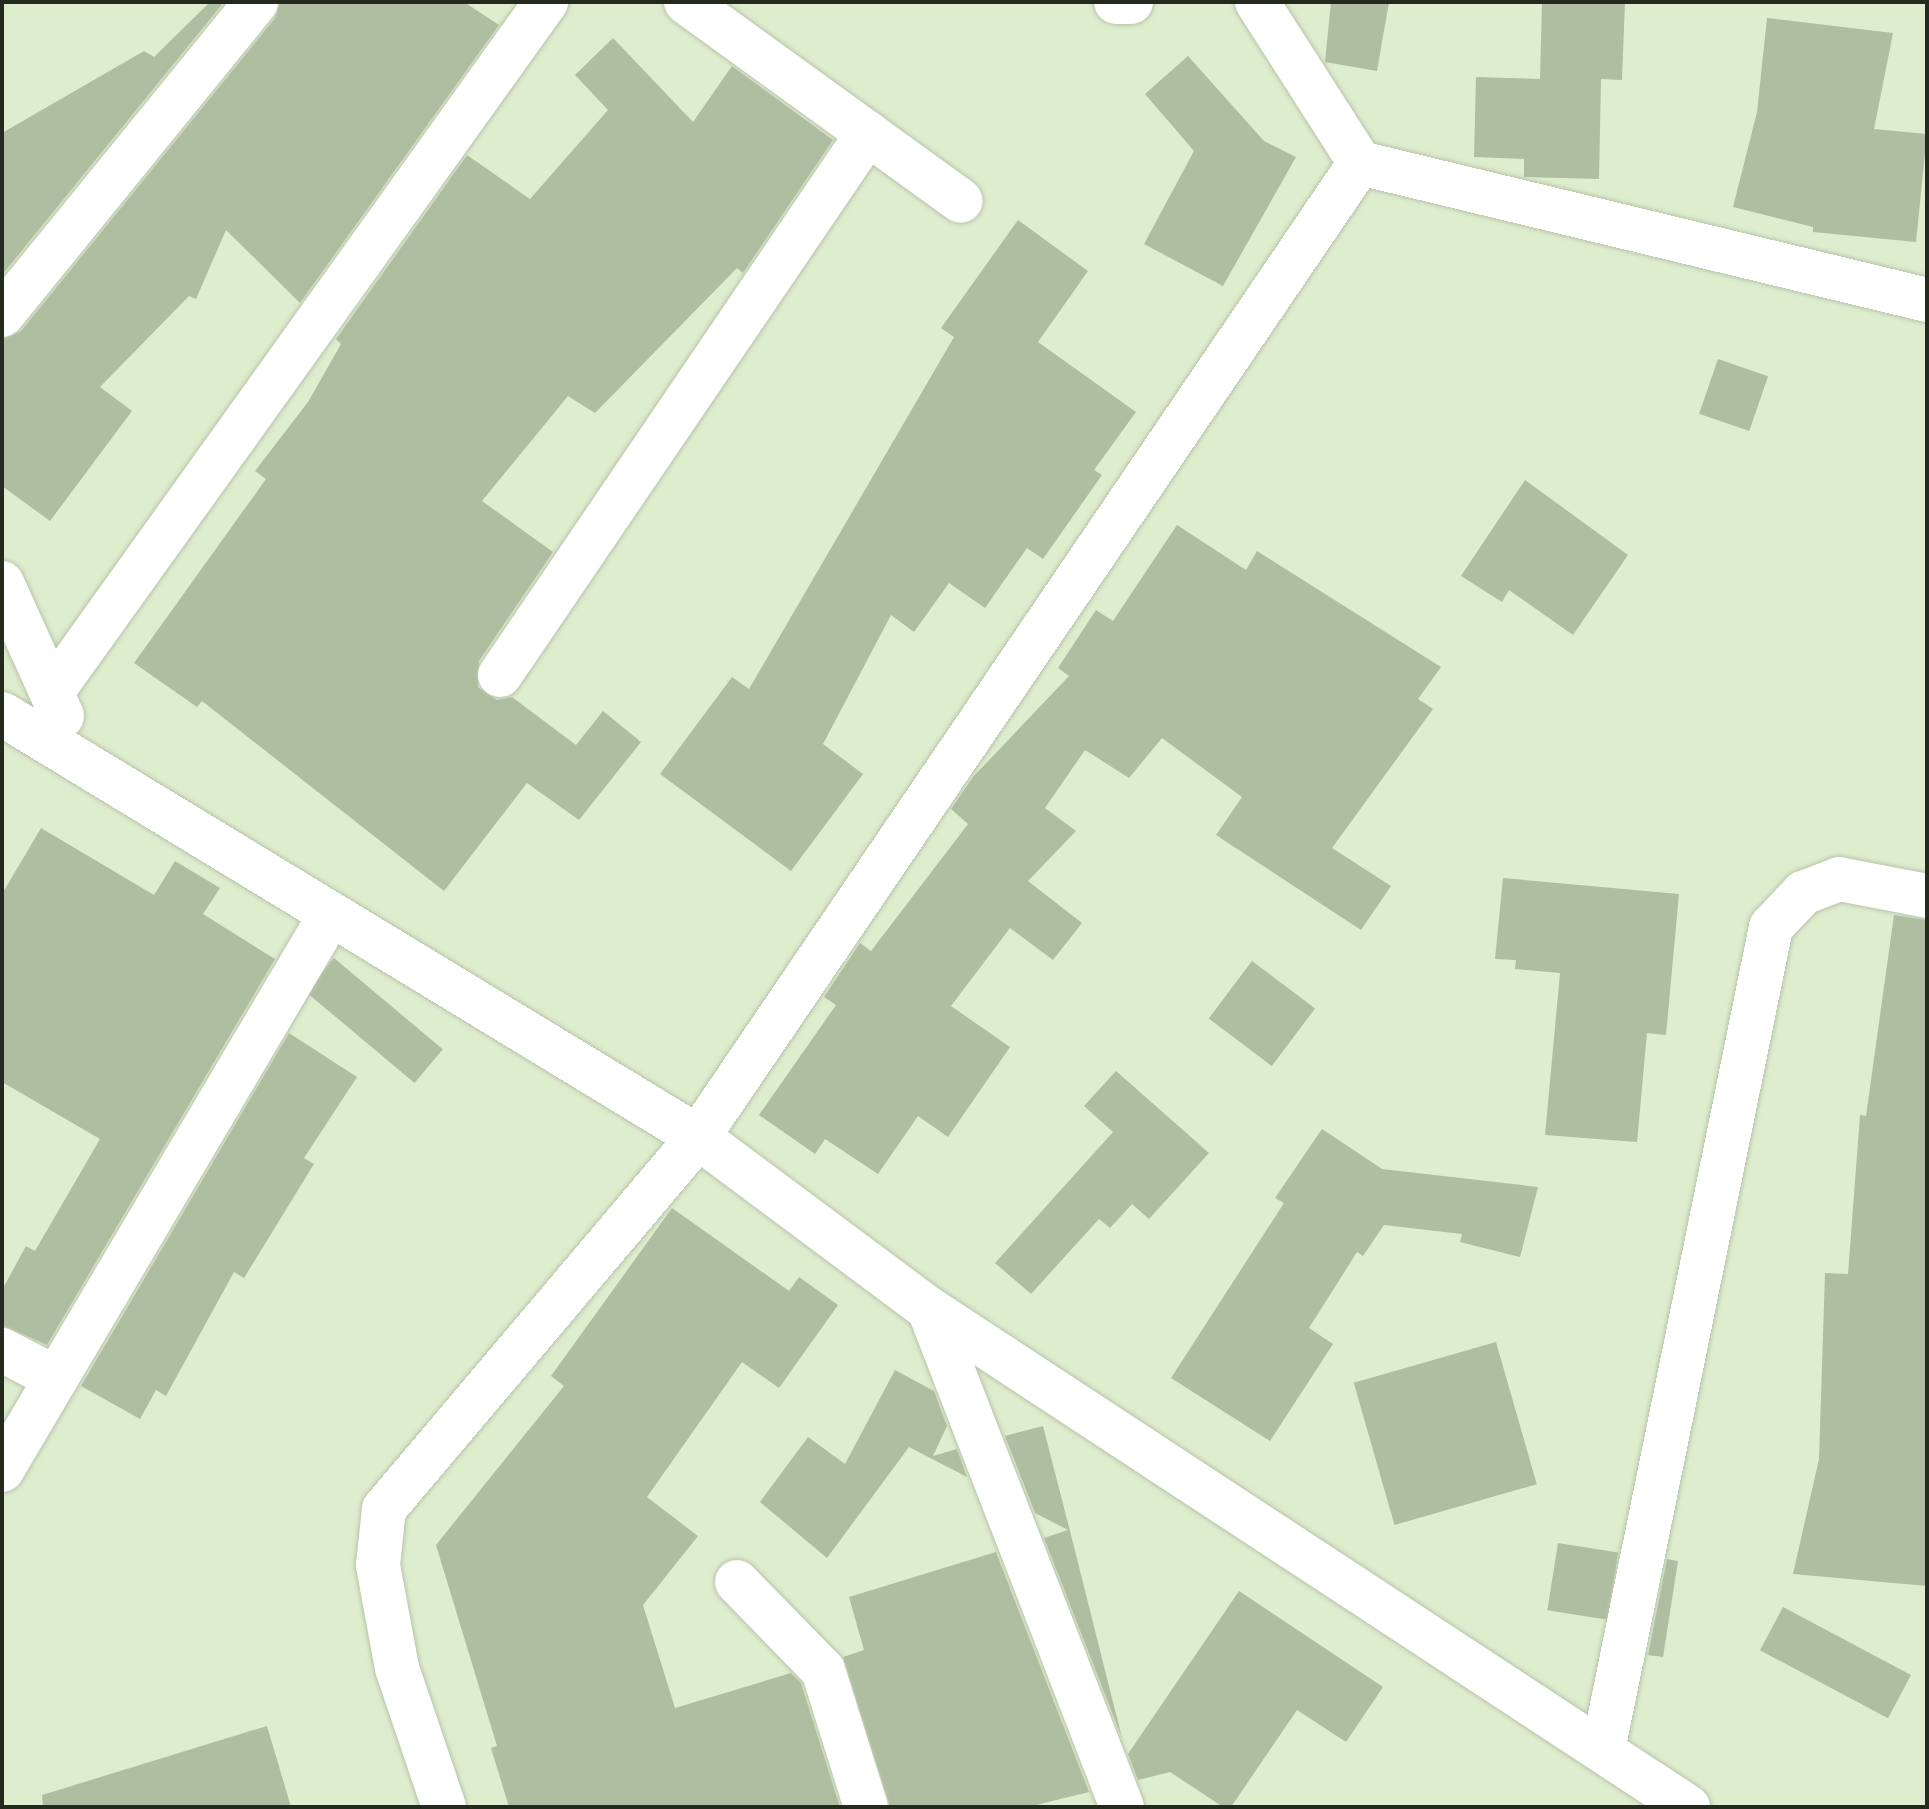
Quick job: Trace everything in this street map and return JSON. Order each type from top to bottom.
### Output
[{"type":"street","points":[[2,315],[256,2]]},
{"type":"street","points":[[52,692],[546,2]]},
{"type":"street","points":[[686,2],[961,201]]},
{"type":"street","points":[[1116,2],[1131,2]]},
{"type":"street","points":[[1257,2],[1360,163],[1927,300]]},
{"type":"street","points":[[500,675],[868,133]]},
{"type":"street","points":[[444,1807],[397,1668],[378,1565],[384,1509],[698,1137],[1360,163]]},
{"type":"street","points":[[2,583],[52,692],[80,763]]},
{"type":"street","points":[[2,714],[329,917],[698,1137],[929,1309],[1688,1807]]},
{"type":"street","points":[[1603,1750],[1771,927],[1803,893],[1839,879],[1927,896]]},
{"type":"street","points":[[2,1470],[329,917]]},
{"type":"street","points":[[929,1309],[1122,1807]]},
{"type":"street","points":[[2,1350],[56,1378]]},
{"type":"street","points":[[737,1582],[823,1670],[866,1807]]},
{"type":"building","points":[[210,2],[224,2],[2,275],[2,133],[144,51],[154,57]]},
{"type":"building","points":[[280,2],[464,2],[499,25],[300,303],[226,230],[196,299],[189,296],[100,387],[132,411],[50,521],[2,486],[2,339],[21,331],[275,18]]},
{"type":"building","points":[[1331,2],[1389,2],[1377,71],[1325,62]]},
{"type":"building","points":[[1542,2],[1625,2],[1622,80],[1601,79],[1599,179],[1524,177],[1524,159],[1474,157],[1476,77],[1540,79]]},
{"type":"building","points":[[1767,18],[1893,33],[1874,129],[1927,134],[1916,242],[1813,232],[1813,227],[1733,207],[1757,112]]},
{"type":"building","points":[[613,38],[693,122],[732,66],[833,140],[743,273],[737,268],[595,413],[568,396],[482,501],[553,552],[479,661],[478,687],[497,700],[512,697],[576,745],[603,711],[641,742],[579,820],[527,783],[444,891],[202,701],[197,707],[134,663],[266,479],[255,471],[308,402],[341,344],[336,339],[467,155],[530,199],[608,110],[575,75]]},
{"type":"building","points":[[1188,56],[1264,141],[1296,157],[1223,286],[1144,244],[1194,151],[1145,94]]},
{"type":"building","points":[[1018,220],[1088,271],[1038,342],[1136,412],[1094,470],[1102,475],[1043,559],[1027,548],[985,608],[949,583],[914,632],[891,615],[823,744],[863,774],[791,871],[660,774],[732,677],[749,689],[954,337],[941,328]]},
{"type":"building","points":[[1718,359],[1768,376],[1749,431],[1699,414]]},
{"type":"building","points":[[1525,480],[1628,555],[1573,635],[1509,590],[1502,602],[1461,576]]},
{"type":"building","points":[[1177,525],[1246,570],[1257,551],[1441,667],[1418,699],[1433,709],[1332,848],[1391,886],[1361,930],[1216,835],[1242,797],[1162,738],[1129,778],[1085,750],[1045,808],[1076,831],[1028,881],[1082,923],[1053,960],[1010,928],[951,1006],[1010,1047],[948,1137],[918,1116],[878,1174],[825,1139],[815,1154],[759,1115],[836,1005],[824,997],[860,943],[871,951],[968,824],[951,809],[973,777],[1069,676],[1058,668],[1096,610],[1113,621]]},
{"type":"building","points":[[41,828],[154,895],[175,861],[220,888],[203,914],[275,959],[47,1345],[2,1325],[2,1290],[26,1246],[35,1251],[100,1139],[2,1082],[2,894]]},
{"type":"building","points":[[1503,878],[1679,894],[1666,1035],[1647,1033],[1637,1142],[1545,1135],[1560,973],[1515,969],[1516,960],[1495,959]]},
{"type":"building","points":[[1894,915],[1927,920],[1927,1586],[1793,1574],[1819,1459],[1825,1273],[1848,1274],[1860,1115],[1866,1116]]},
{"type":"building","points":[[334,958],[443,1049],[414,1083],[306,992]]},
{"type":"building","points":[[1252,961],[1315,1009],[1272,1066],[1209,1019]]},
{"type":"building","points":[[289,1033],[357,1077],[304,1158],[314,1164],[244,1278],[234,1272],[166,1396],[156,1390],[140,1419],[81,1386]]},
{"type":"building","points":[[1116,1071],[1209,1153],[1149,1219],[1132,1204],[1110,1228],[1099,1219],[1031,1294],[995,1263],[1113,1132],[1084,1106]]},
{"type":"building","points":[[1322,1129],[1382,1169],[1538,1187],[1520,1257],[1460,1242],[1462,1234],[1384,1225],[1363,1256],[1357,1252],[1309,1328],[1333,1344],[1270,1441],[1171,1378],[1284,1203],[1275,1198]]},
{"type":"building","points":[[672,1208],[789,1291],[799,1277],[838,1305],[779,1388],[742,1362],[647,1497],[698,1536],[643,1605],[675,1708],[791,1673],[801,1683],[840,1807],[509,1807],[491,1748],[497,1746],[436,1545],[564,1386],[551,1376]]},
{"type":"building","points":[[1496,1342],[1537,1484],[1395,1525],[1354,1383]]},
{"type":"building","points":[[895,1370],[934,1391],[947,1426],[933,1456],[957,1449],[967,1477],[909,1447],[827,1558],[760,1502],[808,1437],[845,1464]]},
{"type":"building","points":[[1043,1426],[1122,1738],[1044,1538],[1068,1530],[1035,1513],[1005,1436]]},
{"type":"building","points":[[1558,1543],[1618,1553],[1608,1620],[1547,1610]]},
{"type":"building","points":[[996,1552],[1089,1792],[1028,1807],[890,1807],[843,1657],[864,1650],[849,1597]]},
{"type":"building","points":[[1667,1559],[1678,1561],[1663,1657],[1648,1655]]},
{"type":"building","points":[[1239,1591],[1383,1687],[1346,1742],[1297,1710],[1231,1807],[1223,1807],[1170,1772],[1138,1780],[1128,1754]]},
{"type":"building","points":[[1783,1607],[1911,1675],[1888,1718],[1760,1650]]},
{"type":"building","points":[[267,1726],[291,1807],[43,1807],[42,1795]]}]
